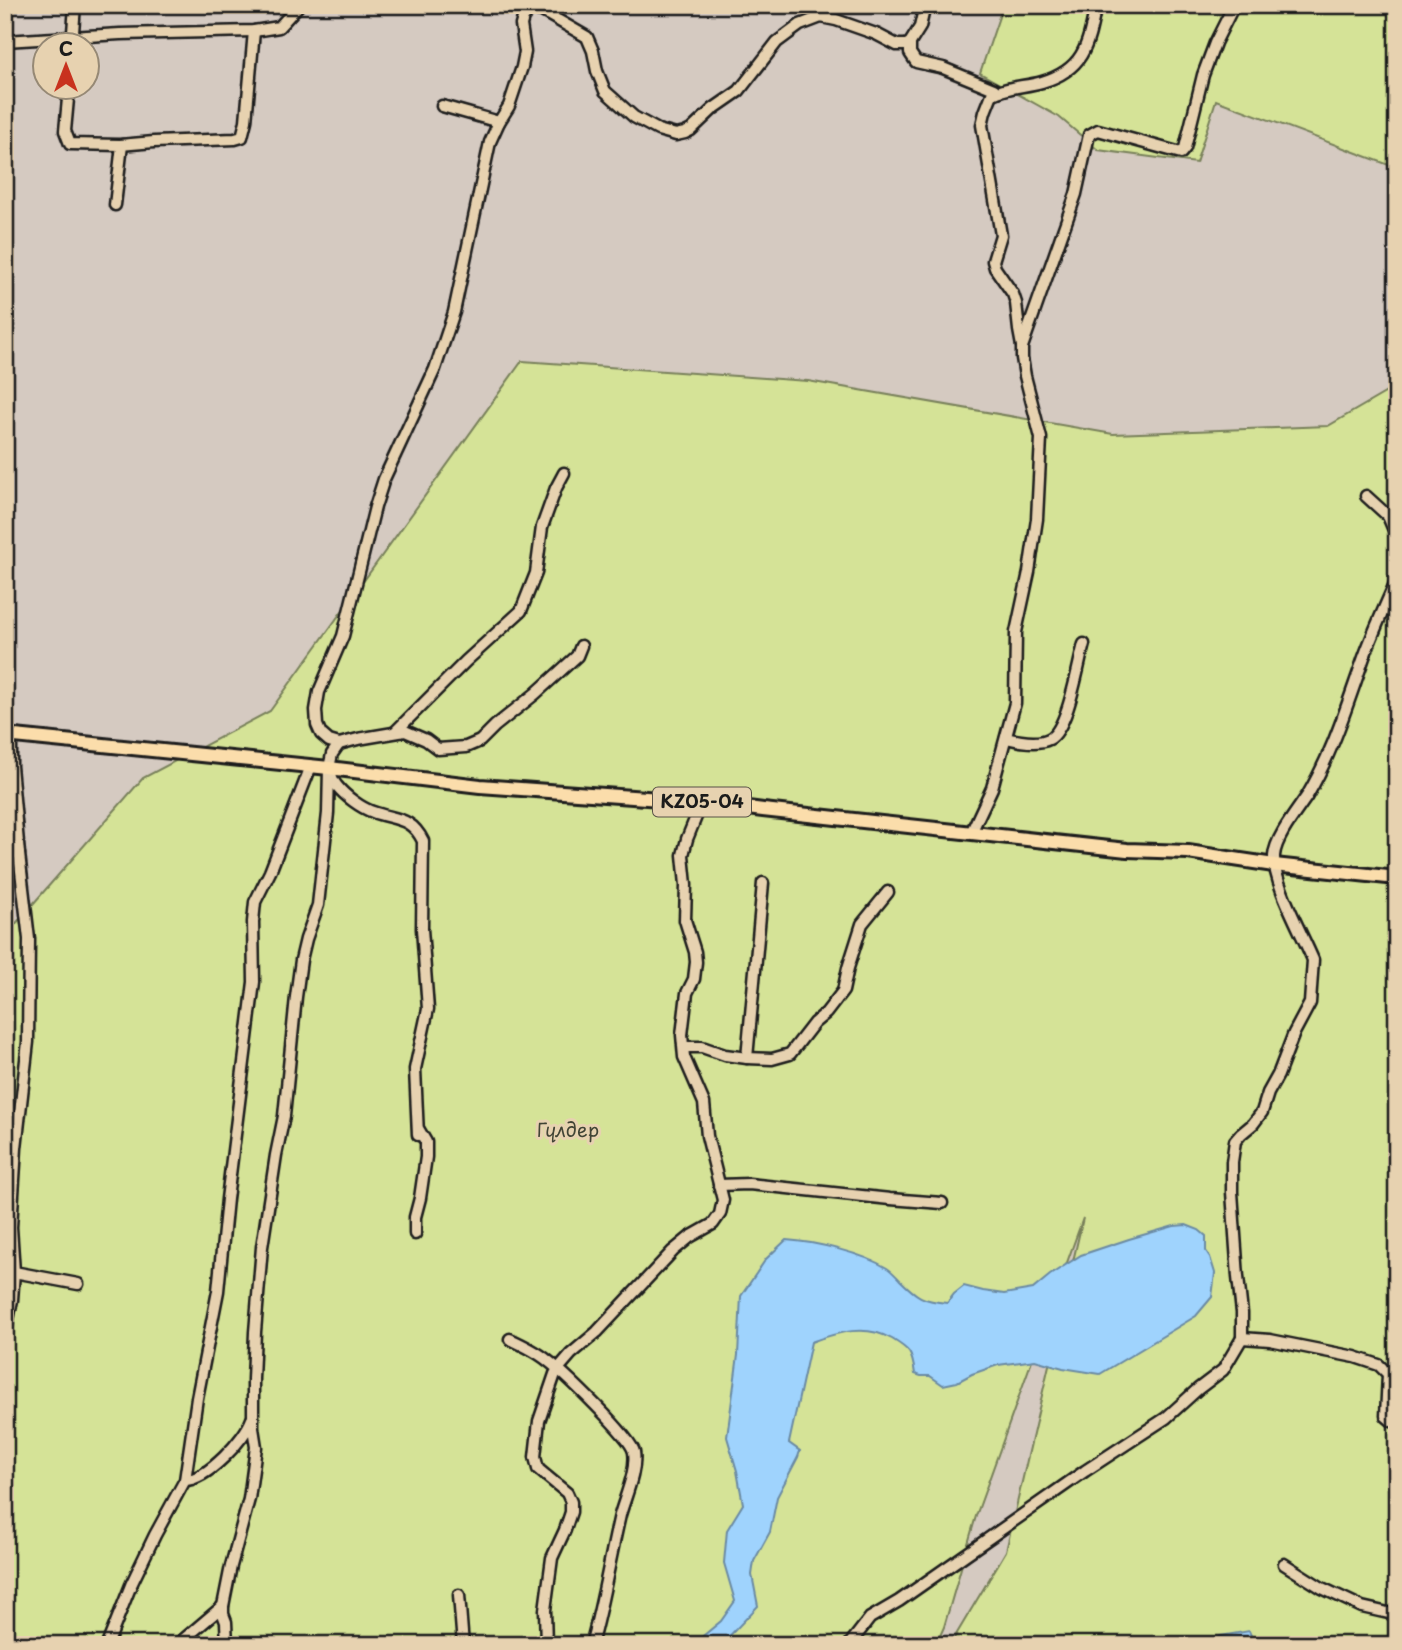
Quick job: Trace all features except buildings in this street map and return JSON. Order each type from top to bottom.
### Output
[{"type":"main road","name":"KZ05-04","points":[[8,736],[480,786],[702,802],[1127,850],[1188,852],[1274,865],[1397,878]]},
{"type":"street","points":[[73,32],[75,5]]},
{"type":"street","points":[[102,37],[120,34],[254,31],[279,27],[299,5]]},
{"type":"street","points":[[581,646],[577,656],[535,694],[480,741],[466,747],[438,749],[426,740],[405,732],[339,744],[328,741],[317,725],[319,692],[343,636],[384,479],[435,369],[454,312],[490,142],[509,106],[522,68],[525,51],[521,25],[523,18],[531,7],[539,9],[587,37],[605,91],[634,117],[658,130],[676,135],[691,130],[713,109],[739,91],[777,41],[800,25],[821,17],[836,20],[904,46],[910,43],[920,27],[925,5]]},
{"type":"street","points":[[993,94],[1008,88],[1043,82],[1074,65],[1084,53],[1090,37],[1096,5]]},
{"type":"street","points":[[1022,347],[1076,194],[1089,135],[1098,130],[1181,153],[1185,148],[1203,75],[1234,5]]},
{"type":"street","points":[[68,102],[65,131],[70,144],[122,145],[242,138],[254,31]]},
{"type":"street","points":[[5,41],[32,41]]},
{"type":"street","points":[[910,43],[910,53],[916,62],[943,68],[994,89],[982,125],[1001,235],[993,261],[1016,303],[1025,376],[1041,438],[1037,519],[1016,632],[1015,703],[992,788],[971,833]]},
{"type":"street","points":[[442,106],[499,122]]},
{"type":"street","points":[[115,205],[122,145]]},
{"type":"street","points":[[395,732],[521,611],[536,573],[542,527],[564,473]]},
{"type":"street","points":[[1366,496],[1388,516],[1397,537]]},
{"type":"street","points":[[849,1645],[870,1618],[899,1601],[1166,1418],[1223,1370],[1242,1338],[1232,1192],[1235,1141],[1262,1112],[1294,1033],[1310,1003],[1314,967],[1274,865],[1274,851],[1328,755],[1348,708],[1362,662],[1397,579]]},
{"type":"street","points":[[1006,738],[1038,742],[1057,734],[1067,712],[1084,644]]},
{"type":"street","points":[[5,1335],[14,1272],[11,1227],[15,1161],[29,1042],[29,939],[8,736]]},
{"type":"street","points":[[227,1645],[223,1606],[249,1499],[256,1447],[253,1416],[255,1332],[262,1247],[284,1116],[296,997],[306,939],[318,905],[328,813],[329,768],[332,754],[339,744]]},
{"type":"street","points":[[107,1645],[131,1585],[185,1480],[197,1398],[218,1291],[254,982],[255,902],[311,766]]},
{"type":"street","points":[[329,768],[335,785],[361,806],[410,824],[418,831],[423,841],[422,929],[428,1009],[415,1069],[418,1131],[426,1142],[426,1157],[415,1217],[415,1234]]},
{"type":"street","points":[[546,1645],[545,1610],[552,1558],[571,1512],[567,1493],[538,1469],[535,1457],[539,1421],[558,1369],[597,1332],[673,1251],[713,1224],[720,1214],[723,1200],[707,1136],[704,1103],[686,1064],[682,1035],[687,993],[694,979],[696,962],[685,920],[683,855],[702,802]]},
{"type":"street","points":[[5,851],[19,854]]},
{"type":"street","points":[[747,1058],[763,883]]},
{"type":"street","points":[[684,1047],[702,1048],[747,1058],[772,1059],[790,1054],[843,991],[862,924],[888,892]]},
{"type":"street","points":[[719,1185],[749,1184],[942,1203]]},
{"type":"street","points":[[14,1272],[78,1284]]},
{"type":"street","points":[[1242,1338],[1270,1340],[1355,1357],[1379,1365],[1388,1374],[1387,1416],[1397,1423]]},
{"type":"street","points":[[510,1339],[546,1359],[558,1369],[616,1426],[634,1452],[591,1645]]},
{"type":"street","points":[[185,1480],[202,1475],[218,1463],[239,1439],[253,1416]]},
{"type":"street","points":[[1284,1564],[1322,1588],[1362,1606],[1397,1615]]},
{"type":"street","points":[[459,1595],[463,1645]]},
{"type":"street","points":[[177,1645],[223,1606]]},
{"type":"green space","points":[[1003,5],[1397,5],[1397,168],[1216,100],[1196,163],[1098,150],[1059,117],[980,73]]},
{"type":"green space","name":"Гүлдер","points":[[522,361],[808,381],[1113,434],[1328,426],[1397,386],[1397,1645],[950,1645],[1006,1551],[1083,1218],[976,1516],[944,1627],[936,1645],[5,1645],[5,936],[143,778],[270,711]]},
{"type":"water","points":[[1186,1225],[1206,1236],[1206,1251],[1215,1273],[1212,1297],[1196,1316],[1100,1374],[1035,1360],[998,1365],[943,1385],[930,1376],[915,1374],[909,1352],[882,1334],[852,1331],[811,1342],[789,1443],[800,1451],[777,1497],[770,1532],[754,1561],[752,1575],[758,1606],[721,1645],[695,1645],[721,1621],[735,1601],[724,1563],[727,1530],[743,1504],[727,1437],[738,1355],[741,1296],[766,1259],[786,1240],[825,1246],[865,1258],[889,1269],[921,1297],[947,1303],[964,1286],[1004,1294],[1033,1289],[1081,1255],[1174,1226]]},
{"type":"water","points":[[1249,1631],[1255,1645],[1197,1645],[1221,1636]]}]
